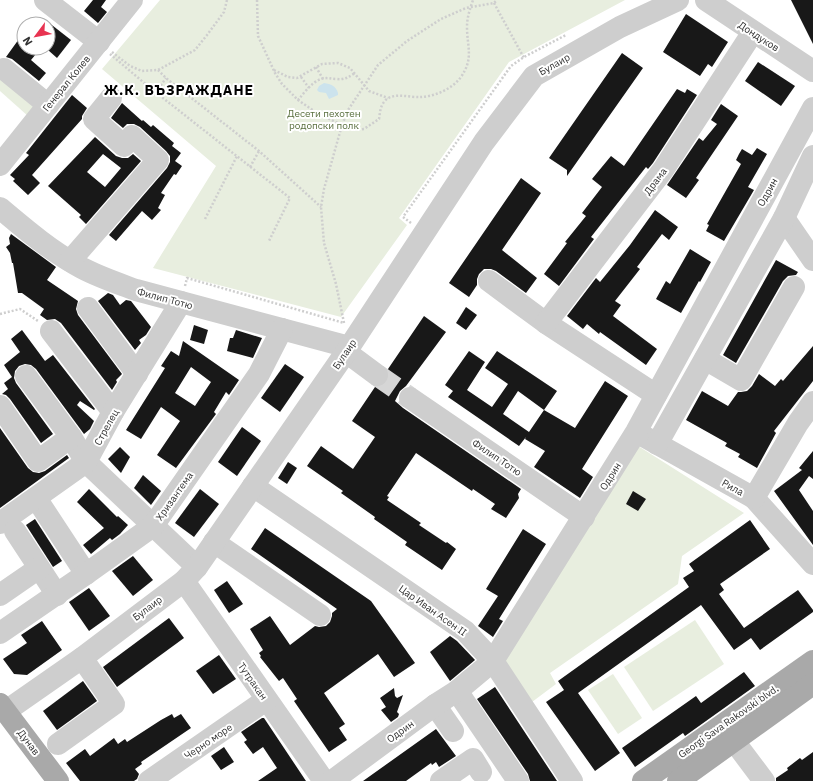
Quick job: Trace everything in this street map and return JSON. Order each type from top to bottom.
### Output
[{"type":"main road","name":"Georgi Sava Rakovski blvd.","points":[[643,781],[813,661]]},
{"type":"main road","name":"Georgi Sava Rakovski blvd.","points":[[678,781],[813,684]]},
{"type":"main road","name":"Дунав","points":[[3,707],[55,780]]},
{"type":"street","points":[[45,0],[99,42]]},
{"type":"street","name":"Генерал Колев","points":[[0,165],[132,0]]},
{"type":"street","name":"Булаир","points":[[3,707],[82,658],[190,574],[214,542],[347,349],[484,142],[534,76],[620,27],[678,0]]},
{"type":"street","name":"Дондуков","points":[[706,0],[752,32],[813,71]]},
{"type":"street","name":"Драма","points":[[546,322],[663,170],[752,32]]},
{"type":"street","points":[[4,69],[48,105]]},
{"type":"street","points":[[70,261],[158,160],[132,136],[124,146],[94,120],[111,98]]},
{"type":"street","name":"Одрин","points":[[332,781],[457,691],[493,661],[636,432],[813,108]]},
{"type":"street","points":[[657,444],[784,218],[813,156]]},
{"type":"street","name":"Филип Тотю","points":[[0,208],[45,245],[91,273],[113,282],[136,290],[282,329],[347,349]]},
{"type":"street","points":[[784,218],[813,260]]},
{"type":"street","points":[[489,281],[546,322],[656,395]]},
{"type":"street","points":[[705,359],[741,380],[794,287]]},
{"type":"street","name":"Стрелец","points":[[7,527],[36,498],[86,462],[114,412],[181,302]]},
{"type":"street","points":[[88,308],[137,374]]},
{"type":"street","name":"Хризантема","points":[[0,633],[57,595],[153,526],[259,374],[282,329]]},
{"type":"street","points":[[51,331],[114,412]]},
{"type":"street","points":[[347,349],[377,375]]},
{"type":"street","name":"Тутракан","points":[[26,376],[71,437],[86,462],[153,526],[190,574],[266,700],[324,781]]},
{"type":"street","name":"Филип Тотю","points":[[410,398],[584,517]]},
{"type":"street","points":[[754,498],[798,422],[813,402]]},
{"type":"street","points":[[0,406],[38,461],[71,437]]},
{"type":"street","name":"Рила","points":[[636,432],[754,498],[812,560]]},
{"type":"street","name":"Цар Иван Асен II","points":[[253,486],[465,631],[493,661],[571,779]]},
{"type":"street","points":[[36,498],[86,574]]},
{"type":"street","points":[[7,527],[39,568],[57,595]]},
{"type":"street","points":[[214,542],[320,615]]},
{"type":"street","points":[[0,595],[39,568]]},
{"type":"street","points":[[58,744],[114,704],[82,658]]},
{"type":"street","points":[[457,691],[518,781]]},
{"type":"street","name":"Черно море","points":[[149,781],[266,700]]},
{"type":"street","points":[[435,706],[453,731]]},
{"type":"street","points":[[734,742],[764,781]]},
{"type":"street","points":[[441,781],[473,759],[481,772]]},
{"type":"path","points":[[227,0],[224,12],[195,50],[158,70],[142,71],[130,66],[116,57],[156,92],[290,198],[269,241]]},
{"type":"path","points":[[257,0],[258,36],[273,70],[282,84],[298,100],[318,114],[357,130],[364,129],[379,119],[384,100],[394,96],[420,97],[437,94],[451,86],[461,77],[468,61],[470,46],[467,28],[468,16],[473,0]]},
{"type":"path","points":[[347,349],[344,322],[336,284],[324,243],[321,207],[324,189],[342,125],[348,110],[378,65],[407,41],[441,19],[466,8],[494,3],[497,0]]},
{"type":"path","points":[[494,3],[534,76]]},
{"type":"path","points":[[273,70],[288,77],[298,78],[322,64],[338,63],[350,68],[369,91],[381,97],[389,98]]},
{"type":"path","points":[[316,67],[323,78]]},
{"type":"path","points":[[158,70],[166,78],[260,151],[321,207]]},
{"type":"path","points":[[298,100],[320,79],[328,78],[338,80],[347,78],[354,73]]},
{"type":"path","points":[[301,77],[309,88]]},
{"type":"path","points":[[156,92],[166,78]]},
{"type":"path","points":[[250,167],[260,151]]},
{"type":"path","points":[[205,219],[237,156]]},
{"type":"path","points":[[181,302],[187,278],[344,322]]},
{"type":"path","points":[[0,314],[20,309],[51,331]]},
{"type":"green space","name":"Десети пехотен родопски полк","points":[[160,0],[625,0],[509,62],[399,218],[407,225],[341,317],[153,268],[216,166],[102,69]]},
{"type":"green space","points":[[0,73],[37,104],[28,116],[0,91]]},
{"type":"green space","points":[[635,444],[744,513],[682,556],[678,584],[550,673],[556,684],[532,702],[502,660]]},
{"type":"green space","points":[[695,620],[724,664],[653,711],[624,667]]},
{"type":"green space","points":[[613,674],[642,718],[618,734],[588,690]]},
{"type":"water","points":[[324,83],[335,87],[338,95],[329,99],[326,93],[319,92],[317,90],[319,86]]},
{"type":"building","points":[[93,0],[106,0],[101,7],[107,12],[98,23],[84,11]]},
{"type":"building","points":[[791,0],[813,0],[813,44]]},
{"type":"building","points":[[686,14],[728,42],[712,67],[708,64],[700,76],[663,52]]},
{"type":"building","points":[[56,28],[71,40],[57,58],[55,56],[56,56]]},
{"type":"building","points":[[16,43],[16,56],[34,56],[31,60],[46,73],[39,81],[12,59],[6,57]]},
{"type":"building","points":[[622,53],[643,68],[567,176],[567,170],[549,158]]},
{"type":"building","points":[[758,62],[795,86],[781,106],[745,81]]},
{"type":"building","points":[[677,89],[685,93],[687,89],[697,95],[653,163],[648,169],[646,167],[591,237],[594,239],[559,286],[544,274],[567,243],[565,242],[586,216],[582,213],[602,187],[592,179],[611,156],[624,166]]},
{"type":"building","points":[[72,95],[87,108],[82,116],[82,119],[32,175],[40,183],[28,195],[13,181],[15,179],[10,175],[29,155],[26,153]]},
{"type":"building","points":[[122,103],[142,121],[143,120],[151,127],[153,125],[174,143],[172,146],[181,153],[175,161],[182,166],[176,175],[174,174],[161,193],[165,195],[158,208],[161,210],[152,220],[142,211],[116,241],[109,235],[167,168],[170,162],[170,156],[166,151],[140,127],[134,124],[127,124],[123,128],[111,118]]},
{"type":"building","points":[[721,104],[738,116],[696,178],[699,180],[686,198],[667,185],[699,138],[703,141],[717,124],[711,120]]},
{"type":"building","points":[[95,137],[116,156],[128,158],[133,154],[141,161],[86,224],[79,217],[81,215],[48,186]],"holes":[[[103,154],[121,168],[105,187],[87,172]]]},
{"type":"building","points":[[757,148],[767,154],[748,187],[754,190],[724,241],[706,231],[709,225],[707,224],[741,164],[736,160],[742,149],[752,155]]},
{"type":"building","points":[[521,178],[541,193],[502,250],[537,278],[526,293],[496,271],[484,269],[479,274],[477,285],[469,297],[449,283]]},
{"type":"building","points":[[655,210],[678,227],[669,240],[662,234],[637,267],[640,269],[615,301],[621,305],[613,316],[657,349],[646,365],[600,332],[599,334],[587,324],[583,329],[567,316],[596,278],[600,282],[630,245]]},
{"type":"building","points":[[11,234],[56,267],[47,280],[78,301],[76,309],[78,315],[122,374],[116,380],[117,382],[112,390],[61,323],[55,319],[47,320],[40,315],[44,309],[22,293],[18,293],[13,263],[10,253],[6,247],[10,244],[9,238]]},
{"type":"building","points":[[690,249],[711,262],[681,313],[656,299],[666,281],[670,284]]},
{"type":"building","points":[[776,260],[798,272],[796,275],[788,276],[783,281],[736,363],[723,355]]},
{"type":"building","points":[[108,293],[113,295],[120,305],[126,300],[131,301],[151,327],[146,335],[139,340],[141,343],[135,350],[98,301]]},
{"type":"building","points":[[466,307],[477,315],[466,330],[456,323]]},
{"type":"building","points":[[424,316],[446,332],[406,386],[400,391],[395,401],[521,489],[518,494],[519,498],[506,518],[491,509],[495,504],[473,489],[472,491],[416,453],[387,496],[389,497],[387,500],[421,523],[419,525],[456,549],[442,570],[405,545],[407,542],[374,519],[375,517],[341,493],[343,491],[307,466],[321,446],[353,469],[375,437],[352,421],[375,387],[382,387],[387,382],[389,376],[388,369]]},
{"type":"building","points":[[194,325],[208,330],[204,344],[190,340]]},
{"type":"building","points":[[22,330],[45,361],[53,355],[95,409],[94,410],[80,401],[77,405],[94,421],[90,429],[84,434],[36,369],[31,365],[25,364],[19,366],[15,371],[14,378],[16,383],[53,434],[41,443],[10,399],[6,395],[2,394],[8,389],[4,383],[12,377],[4,365],[20,352],[11,339]]},
{"type":"building","points":[[236,330],[262,338],[253,358],[227,351],[230,338],[233,338]]},
{"type":"building","points":[[183,341],[239,380],[229,395],[226,392],[214,412],[216,414],[176,468],[157,455],[180,421],[161,407],[141,439],[126,430],[165,368],[161,366],[171,351],[179,356]],"holes":[[[191,367],[211,382],[195,406],[175,393]]]},
{"type":"building","points":[[813,346],[813,381],[774,431],[776,433],[757,468],[738,457],[740,454],[725,446],[727,443],[686,420],[702,391],[728,406],[738,392],[747,391],[752,386],[759,374],[775,386],[781,379],[783,381]]},
{"type":"building","points":[[469,351],[485,362],[467,390],[492,407],[508,384],[485,368],[497,351],[557,391],[544,410],[575,428],[605,381],[628,396],[582,469],[593,477],[580,498],[534,467],[545,451],[525,439],[526,437],[519,446],[448,397],[453,391],[445,385]],"holes":[[[518,391],[544,410],[529,432],[503,414]]]},
{"type":"building","points":[[285,364],[304,377],[280,412],[261,398]]},
{"type":"building","points":[[242,427],[261,441],[237,476],[218,462]]},
{"type":"building","points":[[0,428],[28,468],[33,472],[39,473],[45,471],[67,455],[69,458],[0,508]]},
{"type":"building","points":[[120,447],[130,457],[121,473],[108,459]]},
{"type":"building","points":[[813,451],[813,479],[809,476],[799,490],[813,511],[813,545],[774,491],[802,470],[799,468]]},
{"type":"building","points":[[288,462],[297,468],[287,484],[278,478]]},
{"type":"building","points":[[143,475],[161,491],[151,505],[134,488]]},
{"type":"building","points":[[89,489],[117,517],[118,516],[128,525],[120,534],[112,540],[110,538],[91,554],[83,545],[104,528],[77,502]]},
{"type":"building","points":[[200,489],[219,504],[194,537],[175,523]]},
{"type":"building","points":[[633,491],[646,499],[638,511],[626,504]]},
{"type":"building","points":[[35,519],[62,561],[53,567],[26,525]]},
{"type":"building","points":[[750,520],[770,549],[720,584],[724,590],[719,594],[744,628],[798,590],[813,612],[760,650],[751,638],[734,650],[701,605],[578,693],[620,753],[595,771],[546,702],[564,690],[558,681],[689,587],[683,578],[694,571],[689,564]]},
{"type":"building","points":[[265,528],[371,601],[415,663],[394,677],[378,654],[324,693],[345,724],[339,728],[347,740],[329,752],[294,701],[297,699],[283,678],[279,681],[260,657],[261,656],[259,653],[263,650],[250,629],[270,616],[290,645],[315,626],[326,626],[330,622],[332,613],[337,609],[251,549]]},
{"type":"building","points":[[523,529],[546,544],[499,619],[503,621],[493,637],[478,626],[498,596],[486,589]]},
{"type":"building","points":[[133,556],[153,580],[133,596],[112,571]]},
{"type":"building","points":[[227,581],[243,604],[229,613],[214,590]]},
{"type":"building","points":[[89,588],[110,616],[89,631],[69,602]]},
{"type":"building","points":[[169,618],[184,638],[117,687],[103,667]]},
{"type":"building","points":[[42,621],[62,650],[27,675],[14,674],[3,659],[27,643],[21,635]]},
{"type":"building","points":[[450,636],[457,641],[475,660],[450,681],[430,652]]},
{"type":"building","points":[[219,655],[236,679],[213,694],[196,671]]},
{"type":"building","points":[[744,672],[755,686],[685,736],[683,733],[635,767],[622,748],[696,696],[701,703]]},
{"type":"building","points":[[83,681],[97,701],[57,730],[43,711]]},
{"type":"building","points":[[495,687],[557,781],[530,781],[528,774],[477,699]]},
{"type":"building","points":[[394,688],[395,696],[397,698],[403,695],[397,712],[399,714],[398,717],[391,722],[381,710],[386,707],[380,698]]},
{"type":"building","points":[[172,714],[174,718],[181,714],[191,728],[141,762],[142,764],[135,769],[139,774],[137,779],[134,781],[80,781],[66,763],[85,749],[90,756],[114,738],[118,744],[125,739],[127,742]]},
{"type":"building","points":[[264,718],[306,781],[258,781],[277,768],[263,747],[253,754],[244,742],[247,740],[241,732]]},
{"type":"building","points":[[436,729],[456,756],[439,767],[436,762],[432,765],[431,763],[406,781],[363,781]]},
{"type":"building","points":[[224,747],[234,762],[221,770],[211,756]]},
{"type":"building","points":[[813,752],[813,781],[776,781],[776,778],[788,770],[787,768],[800,758],[802,760]]},
{"type":"tunnel","points":[[377,375],[410,398]]},
{"type":"district","name":"Ж.К. ВЪЗРАЖДАНЕ","points":[[179,90]]}]
